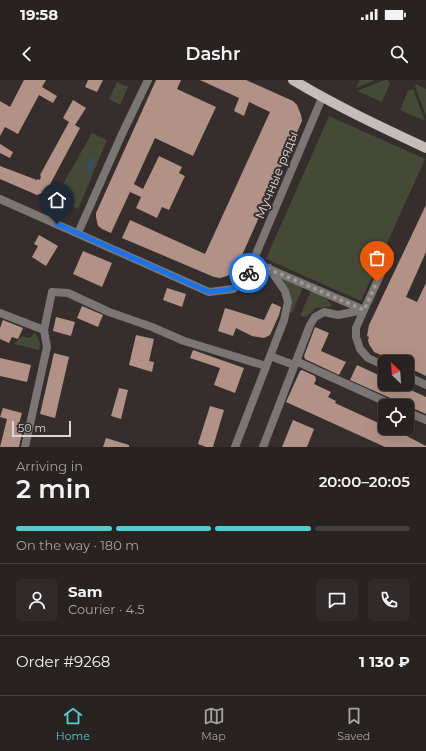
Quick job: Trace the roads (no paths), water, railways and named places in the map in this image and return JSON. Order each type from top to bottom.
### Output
[{"type":"main road","points":[[293,80],[322,98],[379,127],[426,148]]},
{"type":"street","points":[[78,233],[148,80]]},
{"type":"street","name":"Мучные ряды","points":[[0,199],[209,292],[233,289],[245,280],[322,98]]},
{"type":"street","points":[[378,363],[368,358],[360,349],[356,337],[356,328],[390,254]]},
{"type":"street","points":[[253,262],[364,310]]},
{"type":"street","points":[[235,447],[284,320],[288,302],[285,291],[269,268]]},
{"type":"street","points":[[25,447],[47,347],[44,330],[52,292],[68,293],[109,312],[152,327],[184,341],[266,366]]},
{"type":"street","points":[[262,447],[310,325],[315,317],[324,312],[338,315],[364,310]]},
{"type":"street","points":[[0,313],[44,330]]},
{"type":"street","points":[[270,356],[298,362],[380,399]]},
{"type":"street","points":[[414,379],[426,385]]},
{"type":"street","points":[[414,415],[426,420]]},
{"type":"water","points":[[91,156],[96,159],[88,176],[86,168]]}]
